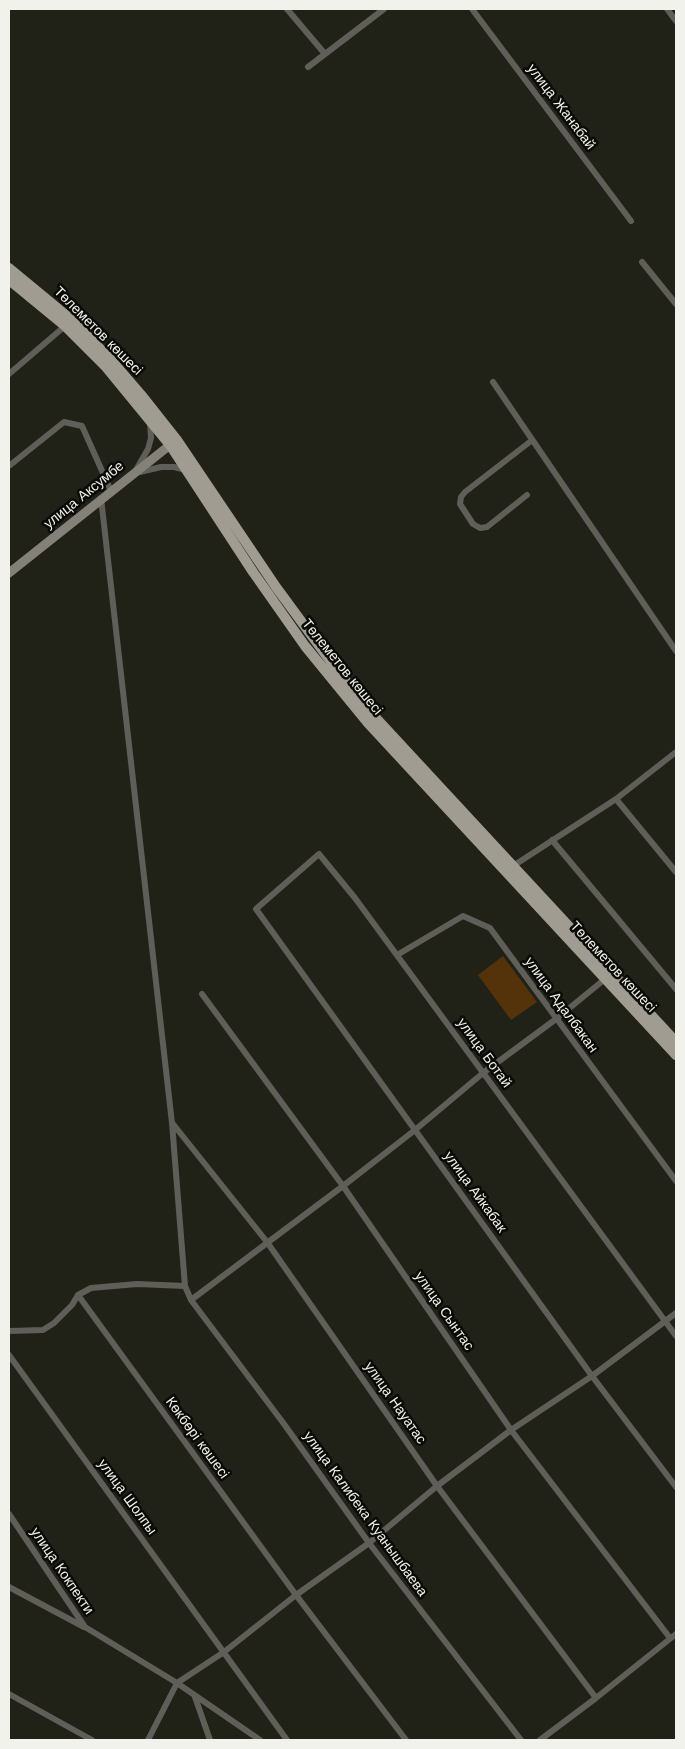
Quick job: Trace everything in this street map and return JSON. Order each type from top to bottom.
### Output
[{"type":"main road","name":"Төлеметов көшесі","points":[[9,268],[72,320],[112,361],[174,442],[337,670],[380,723],[513,866],[649,1020],[676,1055]]},
{"type":"main road","name":"Төлеметов көшесі","points":[[9,280],[65,326],[106,367],[150,420],[174,442],[188,471],[253,572],[305,646],[368,723],[606,979],[649,1020],[676,1042]]},
{"type":"main road","name":"улица Аксумбе","points":[[9,573],[101,498],[174,442]]},
{"type":"street","points":[[287,9],[325,54]]},
{"type":"street","points":[[308,67],[382,9]]},
{"type":"street","name":"улица Жанабай","points":[[472,9],[631,221]]},
{"type":"street","points":[[667,9],[676,21]]},
{"type":"street","points":[[642,262],[676,304]]},
{"type":"street","points":[[9,374],[65,326]]},
{"type":"street","points":[[493,382],[531,441],[676,651]]},
{"type":"street","points":[[134,473],[148,449],[151,438],[150,420]]},
{"type":"street","points":[[9,466],[64,422],[82,426],[111,491]]},
{"type":"street","points":[[527,495],[487,527],[480,528],[473,524],[460,504],[461,497],[465,492],[531,441]]},
{"type":"street","points":[[134,473],[161,467],[174,467],[188,471]]},
{"type":"street","name":"улица Калибека Куанышбаева","points":[[101,498],[172,1123],[185,1286],[191,1300],[284,1424],[369,1543],[521,1740]]},
{"type":"street","points":[[513,866],[616,799],[676,752]]},
{"type":"street","points":[[616,799],[676,872]]},
{"type":"street","points":[[552,840],[676,989]]},
{"type":"street","name":"улица Ботай","points":[[256,909],[319,854],[397,955],[676,1336]]},
{"type":"street","name":"улица Айкабак","points":[[256,909],[592,1376],[676,1487]]},
{"type":"street","name":"улица Адалбакан","points":[[397,955],[463,916],[490,928],[676,1181]]},
{"type":"street","points":[[191,1300],[343,1186],[415,1130],[483,1072],[556,1019],[606,979]]},
{"type":"street","name":"улица Сынтас","points":[[202,994],[343,1186],[510,1430],[673,1636]]},
{"type":"street","name":"улица Науатас","points":[[172,1123],[267,1242],[437,1486],[596,1698]]},
{"type":"street","points":[[9,1331],[43,1330],[54,1323],[72,1305],[78,1295],[91,1288],[137,1284],[185,1286]]},
{"type":"street","name":"Көкбөрі көшесі","points":[[78,1295],[296,1595],[406,1740]]},
{"type":"street","points":[[148,1740],[177,1683],[224,1652],[296,1595],[369,1543],[437,1486],[510,1430],[592,1376],[676,1313]]},
{"type":"street","name":"улица Шолпы","points":[[9,1356],[287,1740]]},
{"type":"street","name":"улица Кокпекти","points":[[9,1514],[85,1627],[177,1683],[260,1740]]},
{"type":"street","points":[[9,1587],[85,1627]]},
{"type":"street","points":[[540,1740],[673,1636]]},
{"type":"street","points":[[9,1694],[92,1740]]},
{"type":"street","points":[[195,1697],[210,1740]]},
{"type":"shaded area","points":[[503,956],[537,1002],[511,1020],[478,975]]}]
